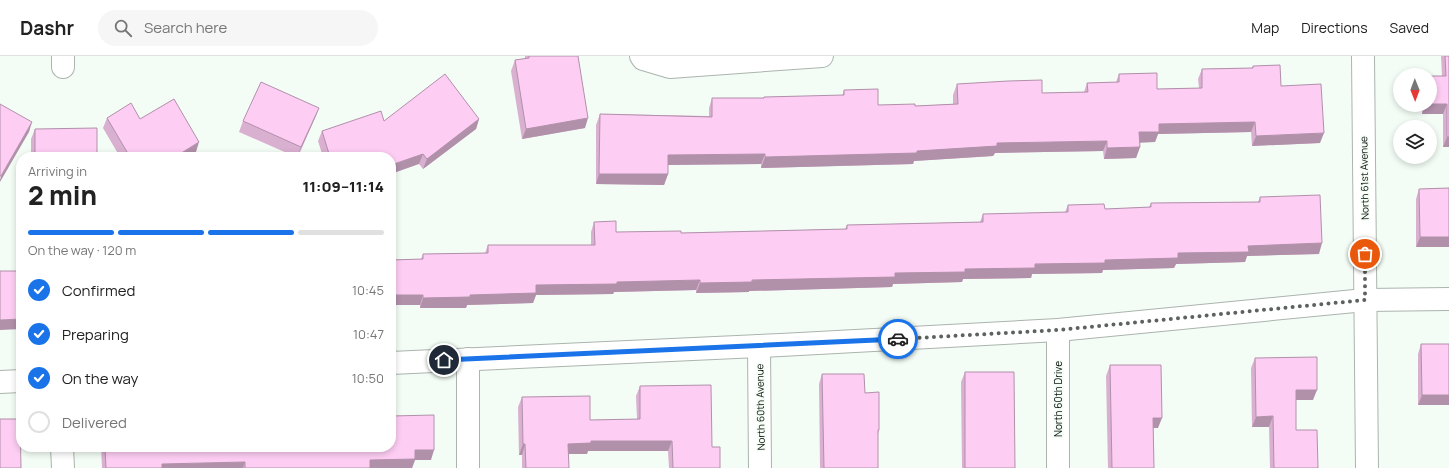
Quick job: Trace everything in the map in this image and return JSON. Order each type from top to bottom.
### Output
[{"type":"street","points":[[642,58],[670,67],[822,56]]},
{"type":"street","name":"North 61st Avenue","points":[[1363,56],[1367,468]]},
{"type":"street","points":[[396,363],[759,346],[1058,330],[1365,300],[1449,299]]},
{"type":"street","name":"North 60th Drive","points":[[1058,330],[1058,468]]},
{"type":"street","name":"North 60th Avenue","points":[[759,346],[760,468]]},
{"type":"street","points":[[468,359],[468,468]]},
{"type":"street","points":[[0,382],[16,381]]},
{"type":"street","points":[[62,452],[63,468]]},
{"type":"building","points":[[529,56],[578,56],[588,118],[526,129],[515,60],[529,58]]},
{"type":"building","points":[[1445,56],[1449,56],[1449,137],[1447,137],[1447,104],[1437,104],[1437,76],[1446,76]]},
{"type":"building","points":[[1280,65],[1281,86],[1321,84],[1324,133],[1256,136],[1255,122],[1159,124],[1159,132],[1139,132],[1140,147],[1107,148],[1107,141],[997,143],[997,146],[917,151],[917,153],[765,157],[765,154],[668,155],[668,174],[599,174],[600,114],[712,117],[712,98],[844,95],[844,90],[878,89],[878,105],[915,104],[915,106],[958,104],[957,84],[1042,80],[1042,93],[1088,92],[1087,83],[1119,82],[1119,74],[1157,73],[1157,89],[1202,88],[1202,69],[1253,68],[1253,66]]},
{"type":"building","points":[[445,74],[479,119],[427,159],[423,154],[396,163],[396,152],[328,152],[322,131],[381,111],[384,121]]},
{"type":"building","points":[[261,82],[319,108],[301,147],[243,121]]},
{"type":"building","points":[[174,99],[199,142],[183,152],[127,152],[107,118],[131,103],[140,119]]},
{"type":"building","points":[[0,104],[32,122],[1,176],[0,176]]},
{"type":"building","points":[[97,128],[97,152],[35,152],[35,129]]},
{"type":"building","points":[[1449,188],[1449,237],[1420,237],[1419,189]]},
{"type":"building","points":[[1320,195],[1322,243],[1248,246],[1249,252],[1178,253],[1178,258],[1105,260],[1105,263],[1035,264],[1035,268],[965,269],[965,272],[895,273],[895,277],[752,280],[752,282],[700,283],[700,280],[617,282],[617,284],[536,285],[536,293],[470,295],[470,297],[423,298],[423,295],[396,295],[396,260],[423,259],[423,254],[488,253],[488,245],[595,245],[594,222],[616,221],[616,232],[681,231],[681,233],[847,229],[847,225],[983,222],[983,214],[1068,212],[1068,205],[1104,204],[1105,209],[1151,207],[1151,203],[1260,202],[1260,197]]},
{"type":"building","points":[[0,271],[16,271],[16,319],[0,320]]},
{"type":"building","points":[[1421,344],[1449,344],[1449,395],[1422,395]]},
{"type":"building","points":[[1317,357],[1317,390],[1296,390],[1296,430],[1317,430],[1318,468],[1274,468],[1273,416],[1256,417],[1255,358]]},
{"type":"building","points":[[1110,365],[1161,365],[1162,418],[1153,418],[1154,468],[1112,468]]},
{"type":"building","points":[[965,372],[1014,372],[1015,468],[965,468]]},
{"type":"building","points":[[822,374],[864,374],[865,393],[879,392],[878,468],[824,468]]},
{"type":"building","points":[[711,385],[712,447],[720,447],[720,468],[673,468],[672,441],[591,441],[591,443],[568,444],[569,468],[526,468],[525,444],[523,444],[522,397],[590,396],[590,420],[640,419],[640,386]]},
{"type":"building","points":[[434,415],[434,450],[415,450],[415,459],[370,460],[370,468],[245,468],[245,462],[162,464],[162,468],[106,468],[105,452],[396,452],[396,416]]},
{"type":"building","points":[[0,419],[16,419],[16,452],[21,452],[21,468],[0,468]]},
{"type":"way so far","points":[[898,339],[1058,330],[1365,300],[1365,254]]},
{"type":"route","points":[[444,360],[898,339]]}]
